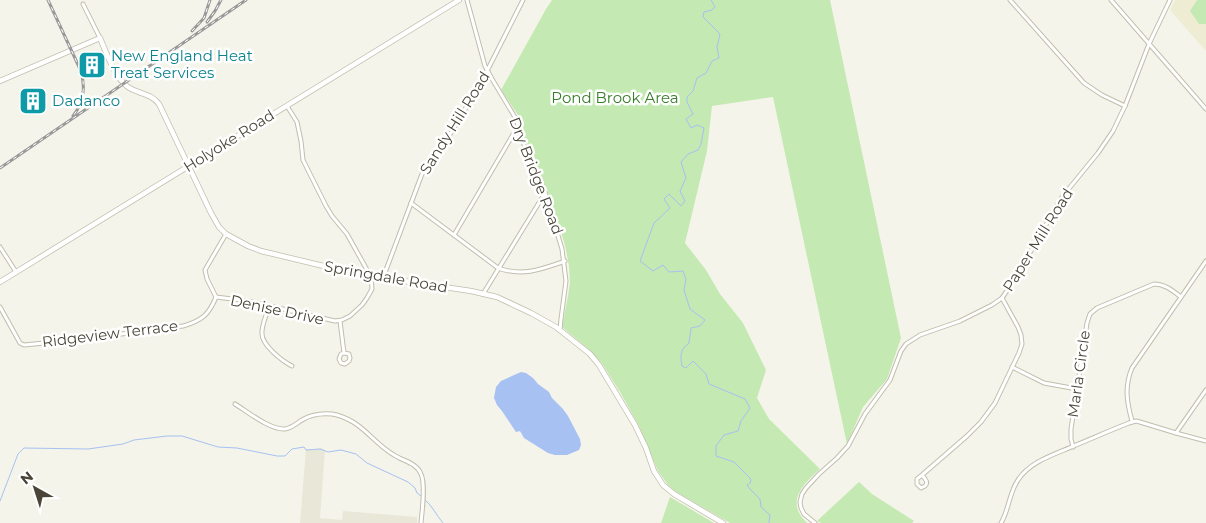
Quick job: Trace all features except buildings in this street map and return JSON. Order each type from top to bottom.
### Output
[{"type":"street","name":"Holyoke Road","points":[[0,282],[459,0]]},
{"type":"street","name":"Dry Bridge Road","points":[[468,0],[487,71],[513,114],[526,151],[542,183],[559,236],[566,281],[560,330]]},
{"type":"street","name":"Sandy Hill Road","points":[[383,278],[422,174],[451,134],[524,0]]},
{"type":"street","points":[[1010,0],[1084,83],[1125,106]]},
{"type":"street","points":[[1111,0],[1206,109]]},
{"type":"street","name":"Paper Mill Road","points":[[815,523],[804,514],[801,508],[802,494],[819,474],[848,446],[865,414],[890,380],[901,351],[906,344],[920,335],[960,321],[992,305],[1002,298],[1013,282],[1062,197],[1098,153],[1113,131],[1125,106],[1149,44],[1170,0]]},
{"type":"street","name":"Springdale Road","points":[[83,4],[114,68],[124,84],[152,97],[159,104],[215,220],[226,234],[261,251],[357,274],[497,297],[543,319],[590,354],[599,365],[635,426],[646,448],[654,471],[663,485],[674,494],[723,523]]},
{"type":"street","points":[[0,81],[100,38]]},
{"type":"street","points":[[287,106],[297,122],[303,160],[328,209],[347,234],[371,277]]},
{"type":"street","points":[[454,235],[518,126]]},
{"type":"street","points":[[483,294],[545,193]]},
{"type":"street","points":[[411,203],[498,268],[514,272],[526,272],[547,268],[564,261]]},
{"type":"street","points":[[216,297],[207,279],[205,270],[226,234]]},
{"type":"street","points":[[0,247],[16,272]]},
{"type":"street","points":[[1132,422],[1126,395],[1130,373],[1206,261]]},
{"type":"street","name":"Denise Drive","points":[[216,297],[269,306],[329,321],[340,321],[355,313],[365,302],[372,289],[371,277]]},
{"type":"street","name":"Marla Circle","points":[[1073,447],[1071,433],[1090,314],[1094,310],[1154,284],[1166,286],[1181,297]]},
{"type":"street","name":"Ridgeview Terrace","points":[[0,307],[20,343],[24,345],[182,326],[196,322],[204,316],[212,307],[216,297]]},
{"type":"street","points":[[922,475],[982,422],[993,406],[1012,368],[1020,350],[1022,338],[1018,326],[1002,298]]},
{"type":"street","points":[[269,306],[262,332],[263,339],[274,353],[292,366]]},
{"type":"street","points":[[340,321],[344,353]]},
{"type":"street","points":[[1012,368],[1044,383],[1077,389]]},
{"type":"street","points":[[1176,433],[1206,390]]},
{"type":"street","points":[[235,404],[272,427],[285,428],[318,414],[329,413],[340,415],[361,427],[382,447],[415,466],[420,472],[423,479],[421,523]]},
{"type":"street","points":[[1001,523],[1014,488],[1022,474],[1035,463],[1132,422],[1140,422],[1206,441]]},
{"type":"shaded area","points":[[1175,0],[1206,0],[1206,51],[1170,10]]},
{"type":"shaded area","points":[[321,448],[325,450],[320,518],[342,520],[343,511],[417,517],[417,523],[300,523],[306,449]]},
{"type":"green space","name":"Pond Brook Area","points":[[552,0],[830,0],[901,338],[887,379],[863,407],[847,444],[773,97],[712,106],[707,151],[685,243],[706,270],[720,294],[743,323],[766,370],[757,398],[769,419],[820,469],[807,481],[797,501],[797,508],[807,523],[730,523],[676,492],[668,485],[658,471],[639,426],[601,362],[562,327],[570,282],[565,245],[547,189],[531,157],[518,115],[501,90]]},
{"type":"green space","points":[[1197,0],[1206,0],[1206,24],[1199,24],[1190,11]]},
{"type":"green space","points":[[859,482],[872,494],[914,521],[912,523],[821,523],[817,521]]},
{"type":"green space","points":[[670,497],[714,523],[661,523]]},
{"type":"water","points":[[521,372],[533,378],[549,392],[563,409],[580,439],[581,445],[579,450],[567,455],[548,453],[524,438],[520,431],[516,432],[494,398],[496,387],[501,381]]},
{"type":"waterway","points":[[711,0],[715,7],[704,12],[703,17],[720,34],[717,47],[719,58],[712,61],[706,73],[697,78],[693,91],[687,97],[687,102],[693,114],[686,119],[691,128],[697,125],[704,128],[701,144],[698,150],[688,154],[681,162],[686,178],[680,191],[685,201],[681,206],[669,194],[664,199],[670,208],[654,223],[640,261],[653,271],[663,265],[669,272],[683,271],[686,279],[684,290],[690,309],[705,320],[700,326],[691,328],[689,343],[681,353],[682,366],[686,368],[693,361],[706,374],[709,384],[745,399],[750,408],[741,421],[738,431],[724,435],[716,446],[716,456],[734,462],[750,478],[751,482],[747,485],[760,499],[761,507],[770,515],[769,523]]},
{"type":"waterway","points":[[0,501],[18,454],[24,448],[88,449],[167,436],[182,436],[218,447],[237,448],[277,456],[285,456],[292,449],[304,447],[306,450],[320,449],[328,452],[341,450],[356,454],[367,463],[408,482],[421,496]]},
{"type":"waterway","points":[[424,499],[443,523]]},
{"type":"railway","points":[[48,0],[82,75],[82,99],[73,116]]},
{"type":"railway","points":[[192,31],[204,18],[210,0]]},
{"type":"railway","points":[[207,22],[221,0]]},
{"type":"railway","points":[[0,168],[246,0]]},
{"type":"place","name":"New England Heat Treat Services","points":[[92,65]]},
{"type":"place","name":"Dadanco","points":[[33,101]]}]
